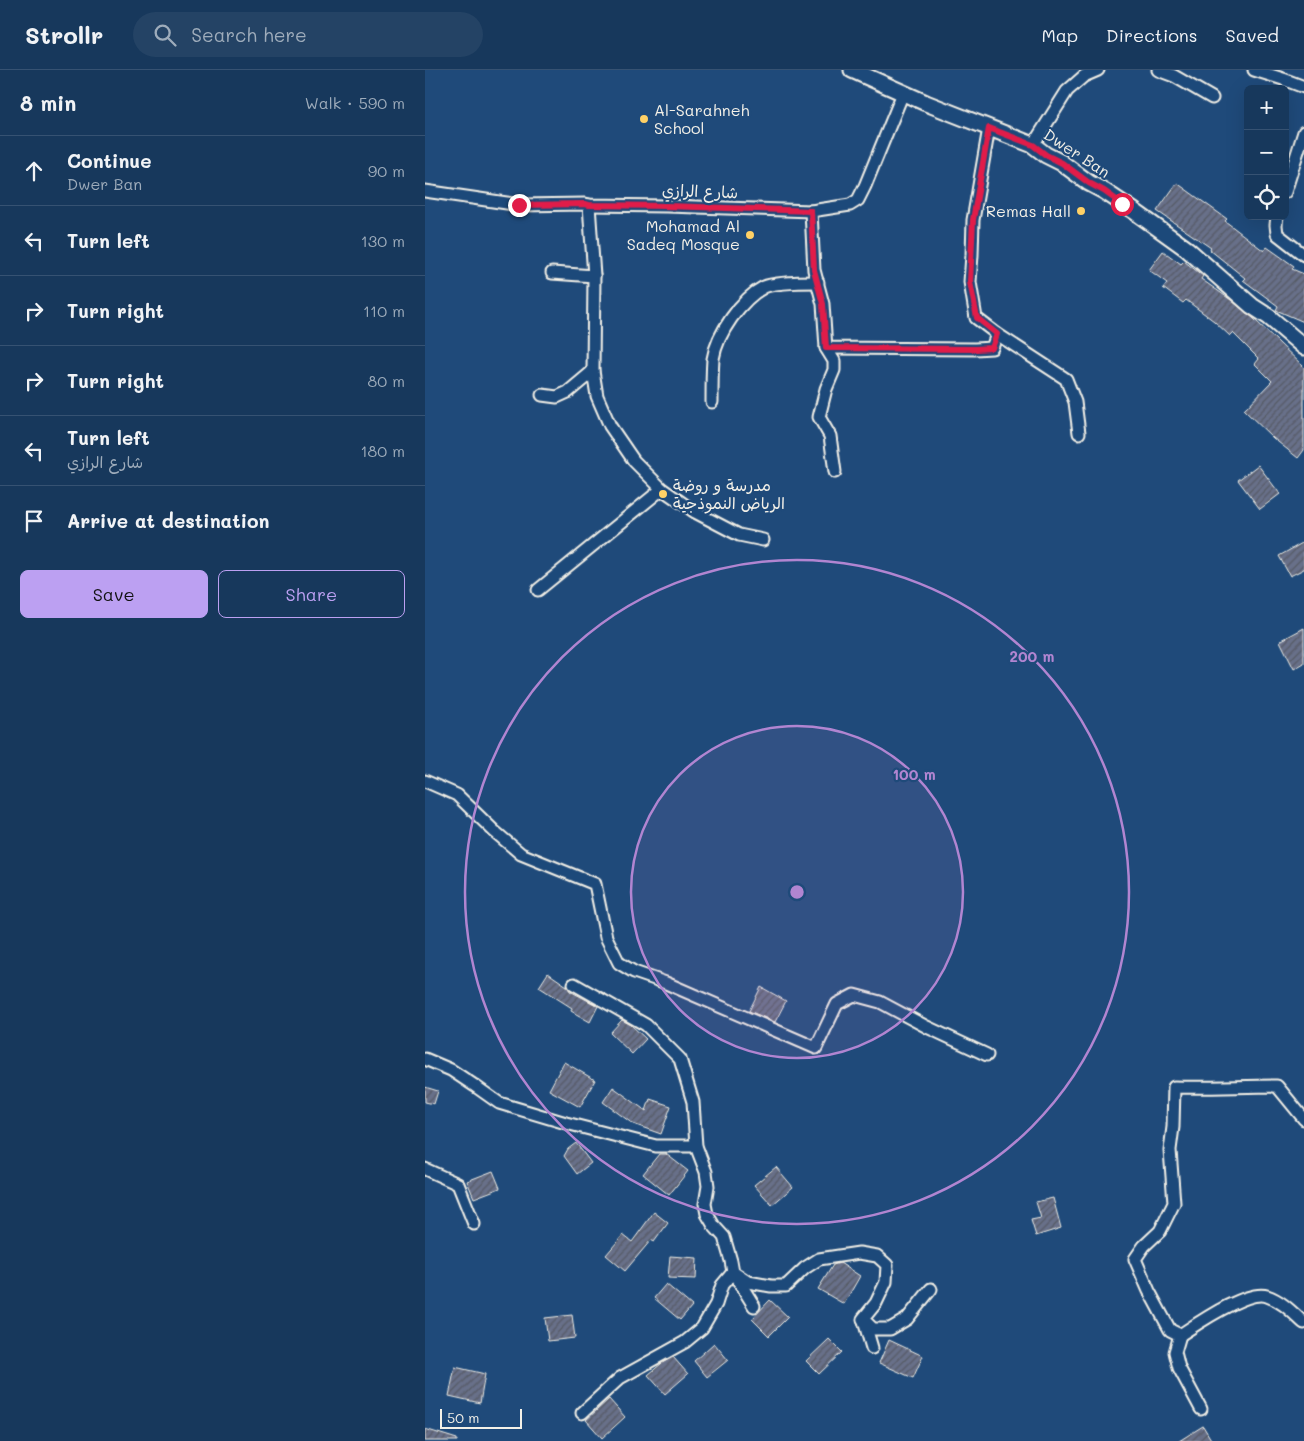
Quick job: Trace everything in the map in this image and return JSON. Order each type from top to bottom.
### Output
[{"type":"street","name":"Dwer Ban","points":[[852,70],[903,93],[1033,145],[1134,211],[1187,249],[1252,306],[1269,317],[1304,347]]},
{"type":"street","points":[[1033,145],[1067,91],[1084,76],[1098,70]]},
{"type":"street","points":[[1158,70],[1174,76],[1212,98]]},
{"type":"street","points":[[1254,70],[1304,87]]},
{"type":"street","name":"شارع الرازي","points":[[425,191],[519,205],[585,204],[811,211],[850,205],[858,200],[903,93]]},
{"type":"street","points":[[989,128],[973,220],[970,282],[977,318],[997,334],[1066,379],[1075,402],[1079,433]]},
{"type":"street","points":[[1289,179],[1304,132]]},
{"type":"street","points":[[589,205],[594,276],[593,371],[597,396],[610,426],[634,461],[662,489],[695,512],[739,535],[763,540]]},
{"type":"street","points":[[811,211],[814,270],[823,304],[826,348],[834,361],[834,370],[826,389],[819,418],[830,436],[835,472]]},
{"type":"street","points":[[1277,220],[1277,234],[1304,255]]},
{"type":"street","points":[[552,273],[594,276]]},
{"type":"street","points":[[712,402],[713,358],[729,320],[747,300],[764,287],[787,283],[818,282]]},
{"type":"street","points":[[826,348],[983,349],[992,348],[997,334]]},
{"type":"street","points":[[542,395],[557,397],[568,392],[593,371]]},
{"type":"street","points":[[538,590],[662,489]]},
{"type":"street","points":[[425,781],[457,795],[521,854],[595,884],[606,937],[619,963],[634,972],[666,983],[816,1048],[837,1004],[854,995],[880,1002],[927,1027],[987,1055]]},
{"type":"street","points":[[574,984],[646,1025],[680,1059],[693,1102],[696,1146],[706,1172],[708,1186],[705,1204],[707,1214],[714,1226],[724,1237],[733,1272],[754,1306]]},
{"type":"street","points":[[425,1059],[451,1070],[499,1103],[566,1123],[656,1146],[696,1146]]},
{"type":"street","points":[[1180,1335],[1170,1330],[1135,1260],[1144,1246],[1160,1231],[1174,1203],[1171,1150],[1174,1087],[1277,1086],[1304,1118]]},
{"type":"street","points":[[425,1169],[458,1184],[474,1224]]},
{"type":"street","points":[[733,1272],[748,1282],[771,1286],[786,1286],[819,1258],[859,1254],[877,1256],[887,1265],[886,1282],[876,1303],[863,1319]]},
{"type":"street","points":[[582,1413],[620,1378],[685,1342],[703,1328],[716,1304],[722,1285],[733,1272]]},
{"type":"street","points":[[863,1319],[873,1329],[890,1329],[907,1319],[931,1288]]},
{"type":"street","points":[[1201,1409],[1179,1368],[1175,1352],[1180,1335],[1215,1313],[1247,1297],[1265,1295],[1286,1306],[1304,1323]]},
{"type":"street","points":[[863,1319],[872,1348]]},
{"type":"building","points":[[1177,183],[1227,219],[1225,221],[1264,251],[1267,247],[1294,266],[1292,269],[1304,274],[1304,322],[1276,310],[1278,306],[1243,280],[1245,278],[1210,250],[1211,248],[1157,211]]},
{"type":"building","points":[[1163,251],[1181,264],[1184,261],[1203,276],[1201,279],[1253,318],[1304,367],[1304,450],[1298,458],[1273,438],[1244,410],[1272,381],[1255,364],[1259,359],[1233,333],[1230,336],[1186,300],[1183,303],[1163,288],[1167,283],[1149,270]]},
{"type":"building","points":[[1258,465],[1280,494],[1260,509],[1238,480]]},
{"type":"building","points":[[1304,542],[1304,569],[1290,576],[1279,556]]},
{"type":"building","points":[[1304,628],[1304,663],[1294,669],[1280,641]]},
{"type":"building","points":[[548,973],[567,986],[570,991],[598,1006],[590,1022],[571,1011],[572,1008],[539,987]]},
{"type":"building","points":[[761,987],[786,1001],[775,1022],[749,1011]]},
{"type":"building","points":[[622,1020],[631,1025],[646,1039],[632,1054],[610,1033]]},
{"type":"building","points":[[564,1062],[595,1080],[580,1107],[549,1090]]},
{"type":"building","points":[[425,1087],[438,1091],[434,1104],[425,1102]]},
{"type":"building","points":[[613,1087],[646,1111],[650,1099],[671,1106],[661,1134],[633,1124],[603,1102]]},
{"type":"building","points":[[576,1143],[591,1163],[577,1174],[564,1156],[568,1149]]},
{"type":"building","points":[[659,1154],[666,1154],[688,1171],[669,1195],[643,1174]]},
{"type":"building","points":[[776,1167],[793,1187],[772,1205],[754,1185]]},
{"type":"building","points":[[493,1171],[500,1188],[474,1198],[467,1181]]},
{"type":"building","points":[[1053,1198],[1061,1228],[1036,1236],[1031,1220],[1041,1218],[1036,1202]]},
{"type":"building","points":[[654,1212],[668,1223],[654,1242],[651,1240],[625,1271],[606,1255],[623,1235],[632,1242]]},
{"type":"building","points":[[670,1256],[697,1258],[696,1279],[668,1278]]},
{"type":"building","points":[[840,1263],[860,1276],[844,1304],[818,1289],[833,1265]]},
{"type":"building","points":[[666,1284],[692,1306],[680,1320],[654,1298]]},
{"type":"building","points":[[770,1300],[788,1317],[769,1336],[752,1319]]},
{"type":"building","points":[[572,1315],[575,1338],[548,1341],[545,1318]]},
{"type":"building","points":[[829,1339],[842,1352],[819,1374],[806,1361]]},
{"type":"building","points":[[889,1340],[923,1356],[913,1378],[879,1363]]},
{"type":"building","points":[[714,1343],[728,1360],[707,1377],[694,1361]]},
{"type":"building","points":[[673,1357],[688,1374],[665,1394],[648,1375],[662,1363]]},
{"type":"building","points":[[455,1367],[485,1374],[480,1403],[449,1396]]},
{"type":"building","points":[[609,1399],[625,1417],[602,1438],[586,1420]]},
{"type":"building","points":[[1203,1426],[1212,1441],[1179,1441]]},
{"type":"building","points":[[425,1429],[457,1439],[457,1441],[425,1441]]},
{"type":"place","name":"Al-Sarahneh School","points":[[644,119]]},
{"type":"place","name":"Remas Hall","points":[[1081,211]]},
{"type":"place","name":"Mohamad Al Sadeq Mosque","points":[[750,235]]},
{"type":"place","name":"مدرسة و روضة الرياض النموذجية","points":[[663,494]]},
{"type":"route","points":[[519,205],[585,204],[811,211],[814,270],[823,304],[826,348],[975,349],[992,348],[997,334],[977,318],[970,282],[973,220],[989,128],[1033,145],[1122,204]]}]
